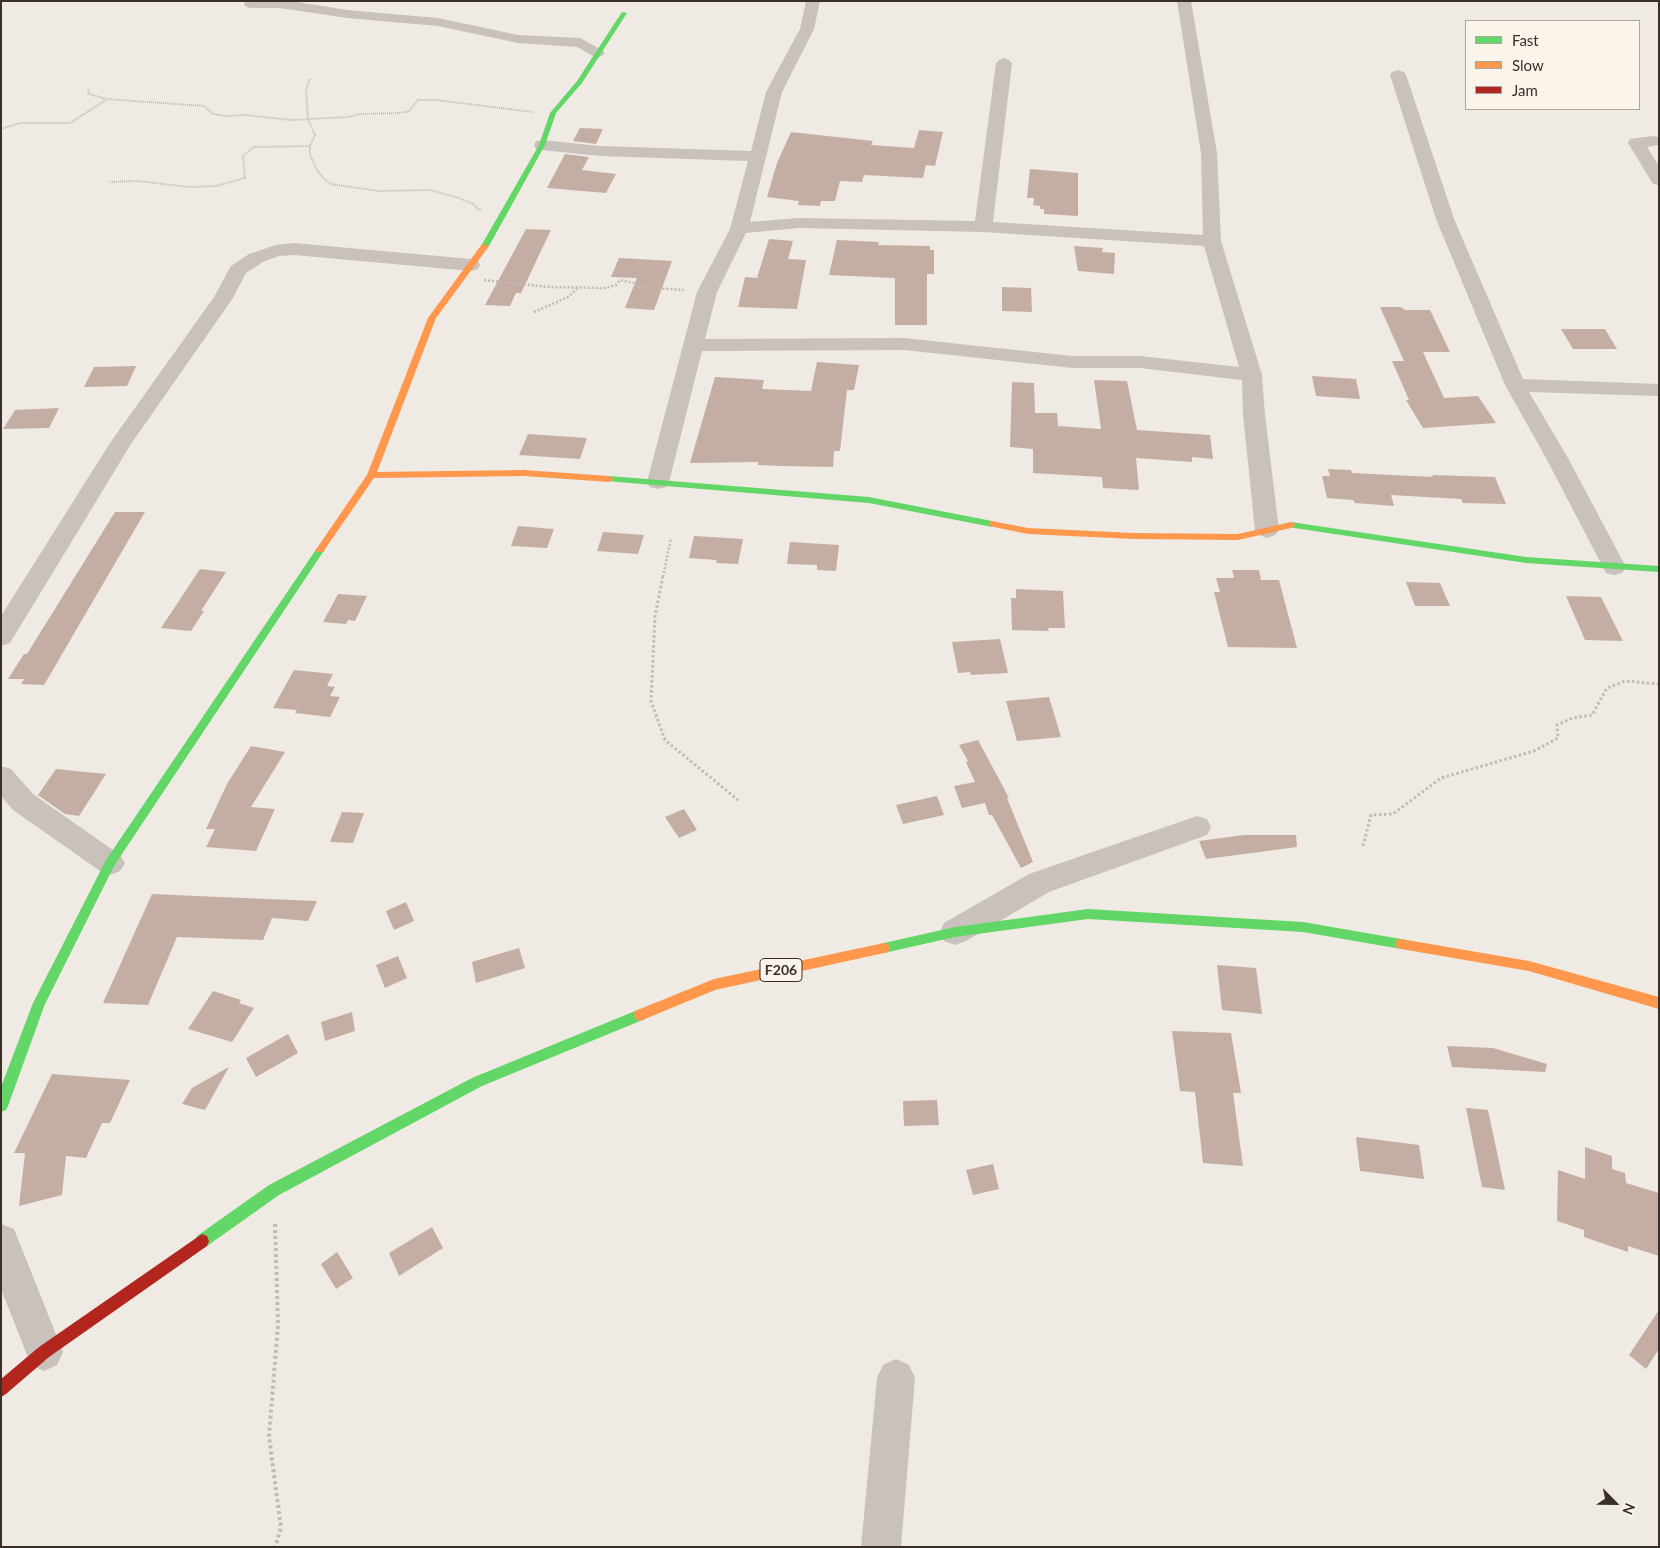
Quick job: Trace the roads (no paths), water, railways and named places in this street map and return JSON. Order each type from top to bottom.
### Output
[{"type":"street","points":[[658,482],[707,292],[740,229],[774,92],[806,29],[813,1]]},
{"type":"street","points":[[1184,1],[1209,152],[1212,241],[1252,375],[1254,415],[1267,530]]},
{"type":"street","points":[[251,4],[280,4],[347,14],[438,22],[518,39],[580,44],[597,53]]},
{"type":"street","points":[[1,1106],[39,1003],[110,863],[371,475],[432,318],[486,245],[542,145],[553,113],[580,82],[624,13]]},
{"type":"street","points":[[983,227],[1004,63]]},
{"type":"street","points":[[1398,75],[1446,219],[1515,385],[1557,458],[1614,567]]},
{"type":"street","points":[[1653,141],[1636,143],[1659,180]]},
{"type":"street","points":[[542,145],[600,151],[759,156]]},
{"type":"street","points":[[740,229],[799,223],[983,227],[1212,241]]},
{"type":"street","points":[[1,637],[121,443],[223,298],[238,270],[256,258],[294,249],[471,265]]},
{"type":"street","points":[[692,345],[904,344],[1072,362],[1140,362],[1252,375]]},
{"type":"street","points":[[1515,385],[1659,390]]},
{"type":"street","points":[[371,475],[524,474],[658,482],[869,500],[1028,531],[1134,536],[1238,537],[1287,524],[1526,560],[1659,569]]},
{"type":"street","points":[[1,776],[23,802],[110,863]]},
{"type":"street","points":[[955,932],[1038,882],[1197,827]]},
{"type":"street","name":"F206","points":[[1,1389],[44,1352],[274,1190],[476,1082],[714,985],[955,932],[1088,914],[1303,926],[1530,966],[1659,1003]]},
{"type":"street","points":[[1,1242],[44,1352]]},
{"type":"street","points":[[882,1547],[896,1378]]}]
